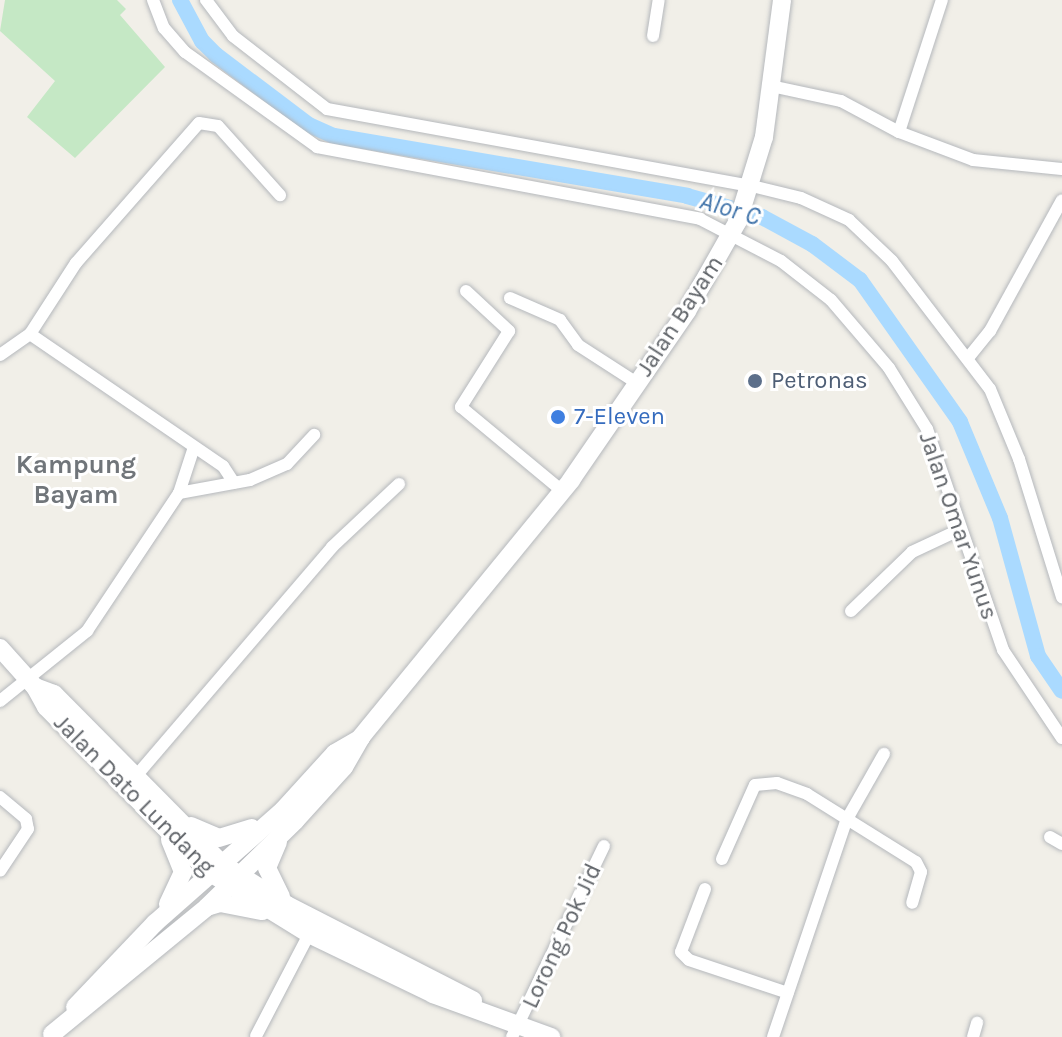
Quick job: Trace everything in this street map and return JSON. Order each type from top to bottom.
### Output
[{"type":"main road","name":"Jalan Bayam","points":[[51,1036],[207,907],[289,816],[335,753],[361,737],[562,491],[637,383],[735,228],[751,190],[771,86],[782,0]]},
{"type":"main road","name":"Jalan Dato Lundang","points":[[0,648],[31,682],[46,707],[168,834],[215,868],[286,911],[441,980],[502,1017],[516,1031],[551,1037]]},
{"type":"main road","name":"Jalan Dato Lundang","points":[[31,682],[54,694],[136,776],[175,816],[215,868]]},
{"type":"main road","points":[[175,816],[219,838],[237,836],[289,816]]},
{"type":"main road","name":"Jalan Bayam","points":[[155,923],[215,868],[289,816]]},
{"type":"main road","points":[[286,911],[267,868],[270,852],[289,816]]},
{"type":"main road","points":[[51,1036],[155,923],[179,887],[183,872],[168,834]]},
{"type":"main road","points":[[207,907],[248,906],[286,911]]},
{"type":"main road","name":"Jalan Dato Lundang","points":[[286,911],[309,934],[433,994],[502,1017]]},
{"type":"street","name":"Jalan Omar Yunus","points":[[153,0],[164,28],[185,52],[317,147],[735,228],[831,300],[889,368],[927,429],[1003,650],[1062,738]]},
{"type":"street","points":[[206,0],[233,36],[327,109],[801,198],[849,220],[892,261],[968,358],[1006,421],[1062,597]]},
{"type":"street","points":[[653,36],[659,0]]},
{"type":"street","points":[[899,132],[942,0]]},
{"type":"street","points":[[771,86],[841,101],[899,132],[973,160],[1062,169]]},
{"type":"street","points":[[0,355],[30,334],[76,263],[199,123],[218,126],[280,195]]},
{"type":"street","points":[[968,358],[998,317],[1062,200]]},
{"type":"street","points":[[466,291],[509,331],[461,407],[562,491]]},
{"type":"street","points":[[510,298],[537,306],[560,320],[578,345],[637,383]]},
{"type":"street","points":[[30,334],[223,466],[234,483]]},
{"type":"street","points":[[179,493],[234,483],[287,464],[314,435]]},
{"type":"street","points":[[0,701],[31,682],[87,631],[179,493],[194,447]]},
{"type":"street","points":[[136,776],[332,547],[399,484]]},
{"type":"street","points":[[851,611],[912,552],[961,529]]},
{"type":"street","points":[[773,1037],[847,819],[884,754]]},
{"type":"street","points":[[722,859],[755,785],[764,781],[807,794],[919,865],[920,883],[912,903]]},
{"type":"street","points":[[0,797],[26,819],[28,829],[0,871]]},
{"type":"street","points":[[1050,837],[1062,844]]},
{"type":"street","name":"Lorong Pok Jid","points":[[516,1031],[604,846]]},
{"type":"street","points":[[705,889],[681,952],[689,960],[788,993]]},
{"type":"street","points":[[256,1036],[309,934]]},
{"type":"street","points":[[973,1037],[977,1023]]},
{"type":"green space","points":[[5,0],[117,0],[126,9],[120,15],[165,67],[75,158],[27,117],[55,81],[0,31]]},
{"type":"waterway","name":"Alor C","points":[[180,0],[202,41],[216,55],[309,125],[334,136],[687,196],[762,217],[812,244],[860,280],[960,422],[1000,518],[1038,656],[1062,691]]},
{"type":"place","name":"Petronas","points":[[755,381]]},
{"type":"place","name":"7-Eleven","points":[[558,417]]},
{"type":"district","name":"Kampung Bayam","points":[[76,480]]}]
